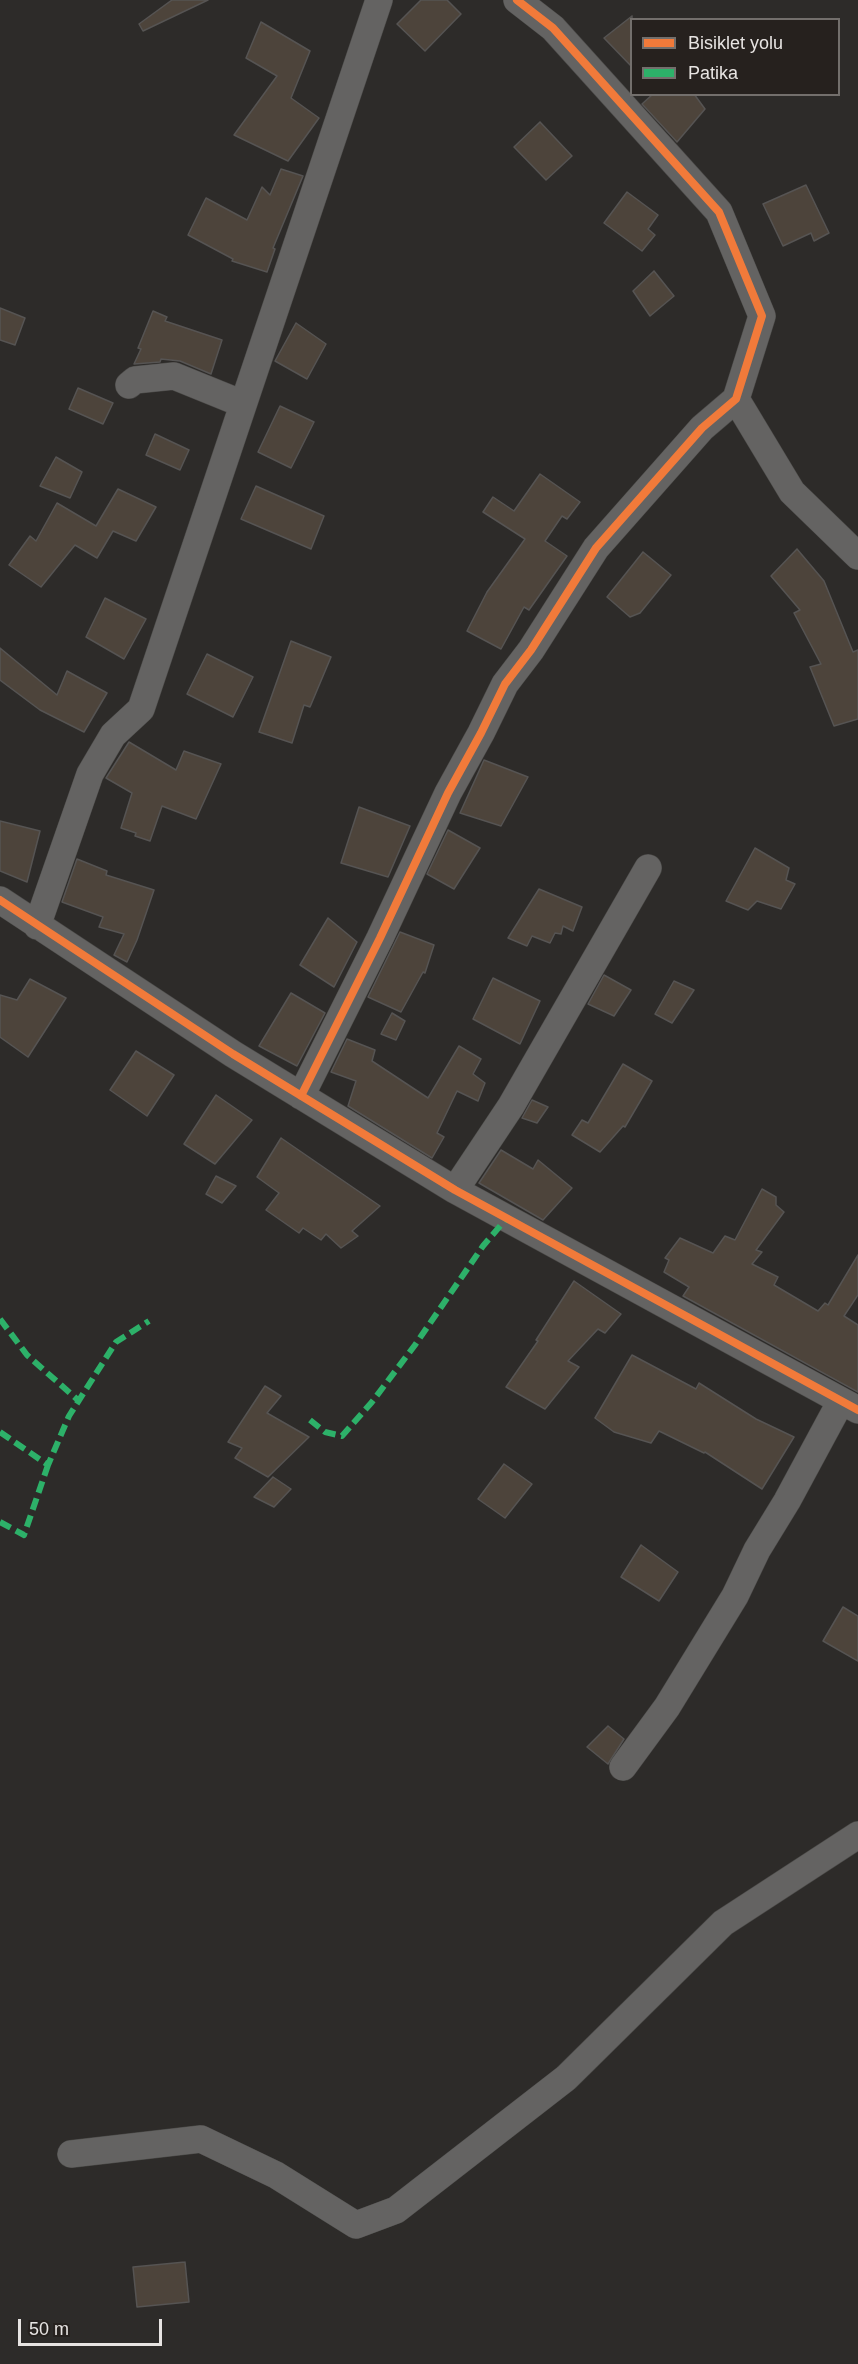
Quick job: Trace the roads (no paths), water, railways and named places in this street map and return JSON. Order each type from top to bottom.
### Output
[{"type":"street","points":[[37,926],[90,774],[113,735],[141,709],[379,0]]},
{"type":"street","points":[[301,1096],[380,938],[448,793],[481,734],[505,684],[531,650],[596,548],[702,428],[736,399],[762,316],[719,212],[552,28],[518,0]]},
{"type":"street","points":[[129,385],[135,380],[174,376],[243,404]]},
{"type":"street","points":[[736,399],[792,492],[858,556]]},
{"type":"street","points":[[455,1190],[511,1107],[648,868]]},
{"type":"street","points":[[0,900],[233,1054],[455,1190],[850,1406],[757,1550],[735,1596],[667,1707],[623,1767]]},
{"type":"street","points":[[71,2154],[201,2139],[276,2175],[356,2225],[396,2210],[566,2078],[723,1923],[858,1835]]}]
